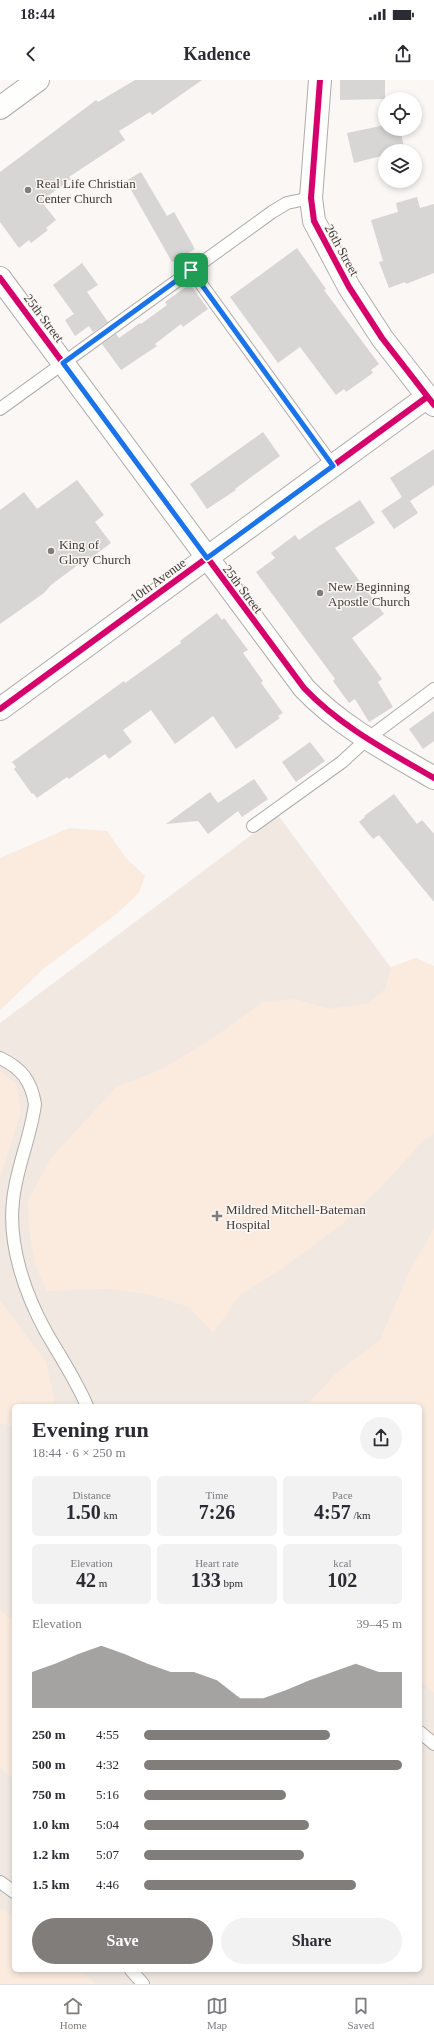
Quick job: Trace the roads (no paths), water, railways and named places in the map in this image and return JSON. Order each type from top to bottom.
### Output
[{"type":"street","points":[[0,108],[38,80]]},
{"type":"street","name":"26th Street","points":[[320,80],[306,199],[318,232],[350,287],[382,338],[430,401]]},
{"type":"street","name":"25th Street","points":[[0,278],[304,688],[327,710],[367,739],[434,778]]},
{"type":"street","name":"10th Avenue","points":[[0,710],[333,466],[430,401]]},
{"type":"lane","points":[[0,409],[272,212],[287,204],[306,199]]},
{"type":"lane","points":[[191,270],[333,466]]},
{"type":"lane","points":[[253,826],[342,762],[367,739],[434,689]]},
{"type":"lane","points":[[0,1058],[13,1064],[23,1072],[33,1092],[35,1104],[13,1201],[14,1238],[19,1263],[34,1307],[74,1378],[86,1404]]},
{"type":"lane","points":[[422,1734],[434,1744]]},
{"type":"lane","points":[[0,1882],[12,1891]]},
{"type":"lane","points":[[133,1972],[143,1984]]},
{"type":"place","name":"Real Life Christian Center Church","points":[[28,190]]},
{"type":"place","name":"King of Glory Church","points":[[51,551]]},
{"type":"place","name":"New Beginning Apostle Church","points":[[320,593]]},
{"type":"place","name":"Mildred Mitchell-Bateman Hospital","points":[[217,1216]]}]
